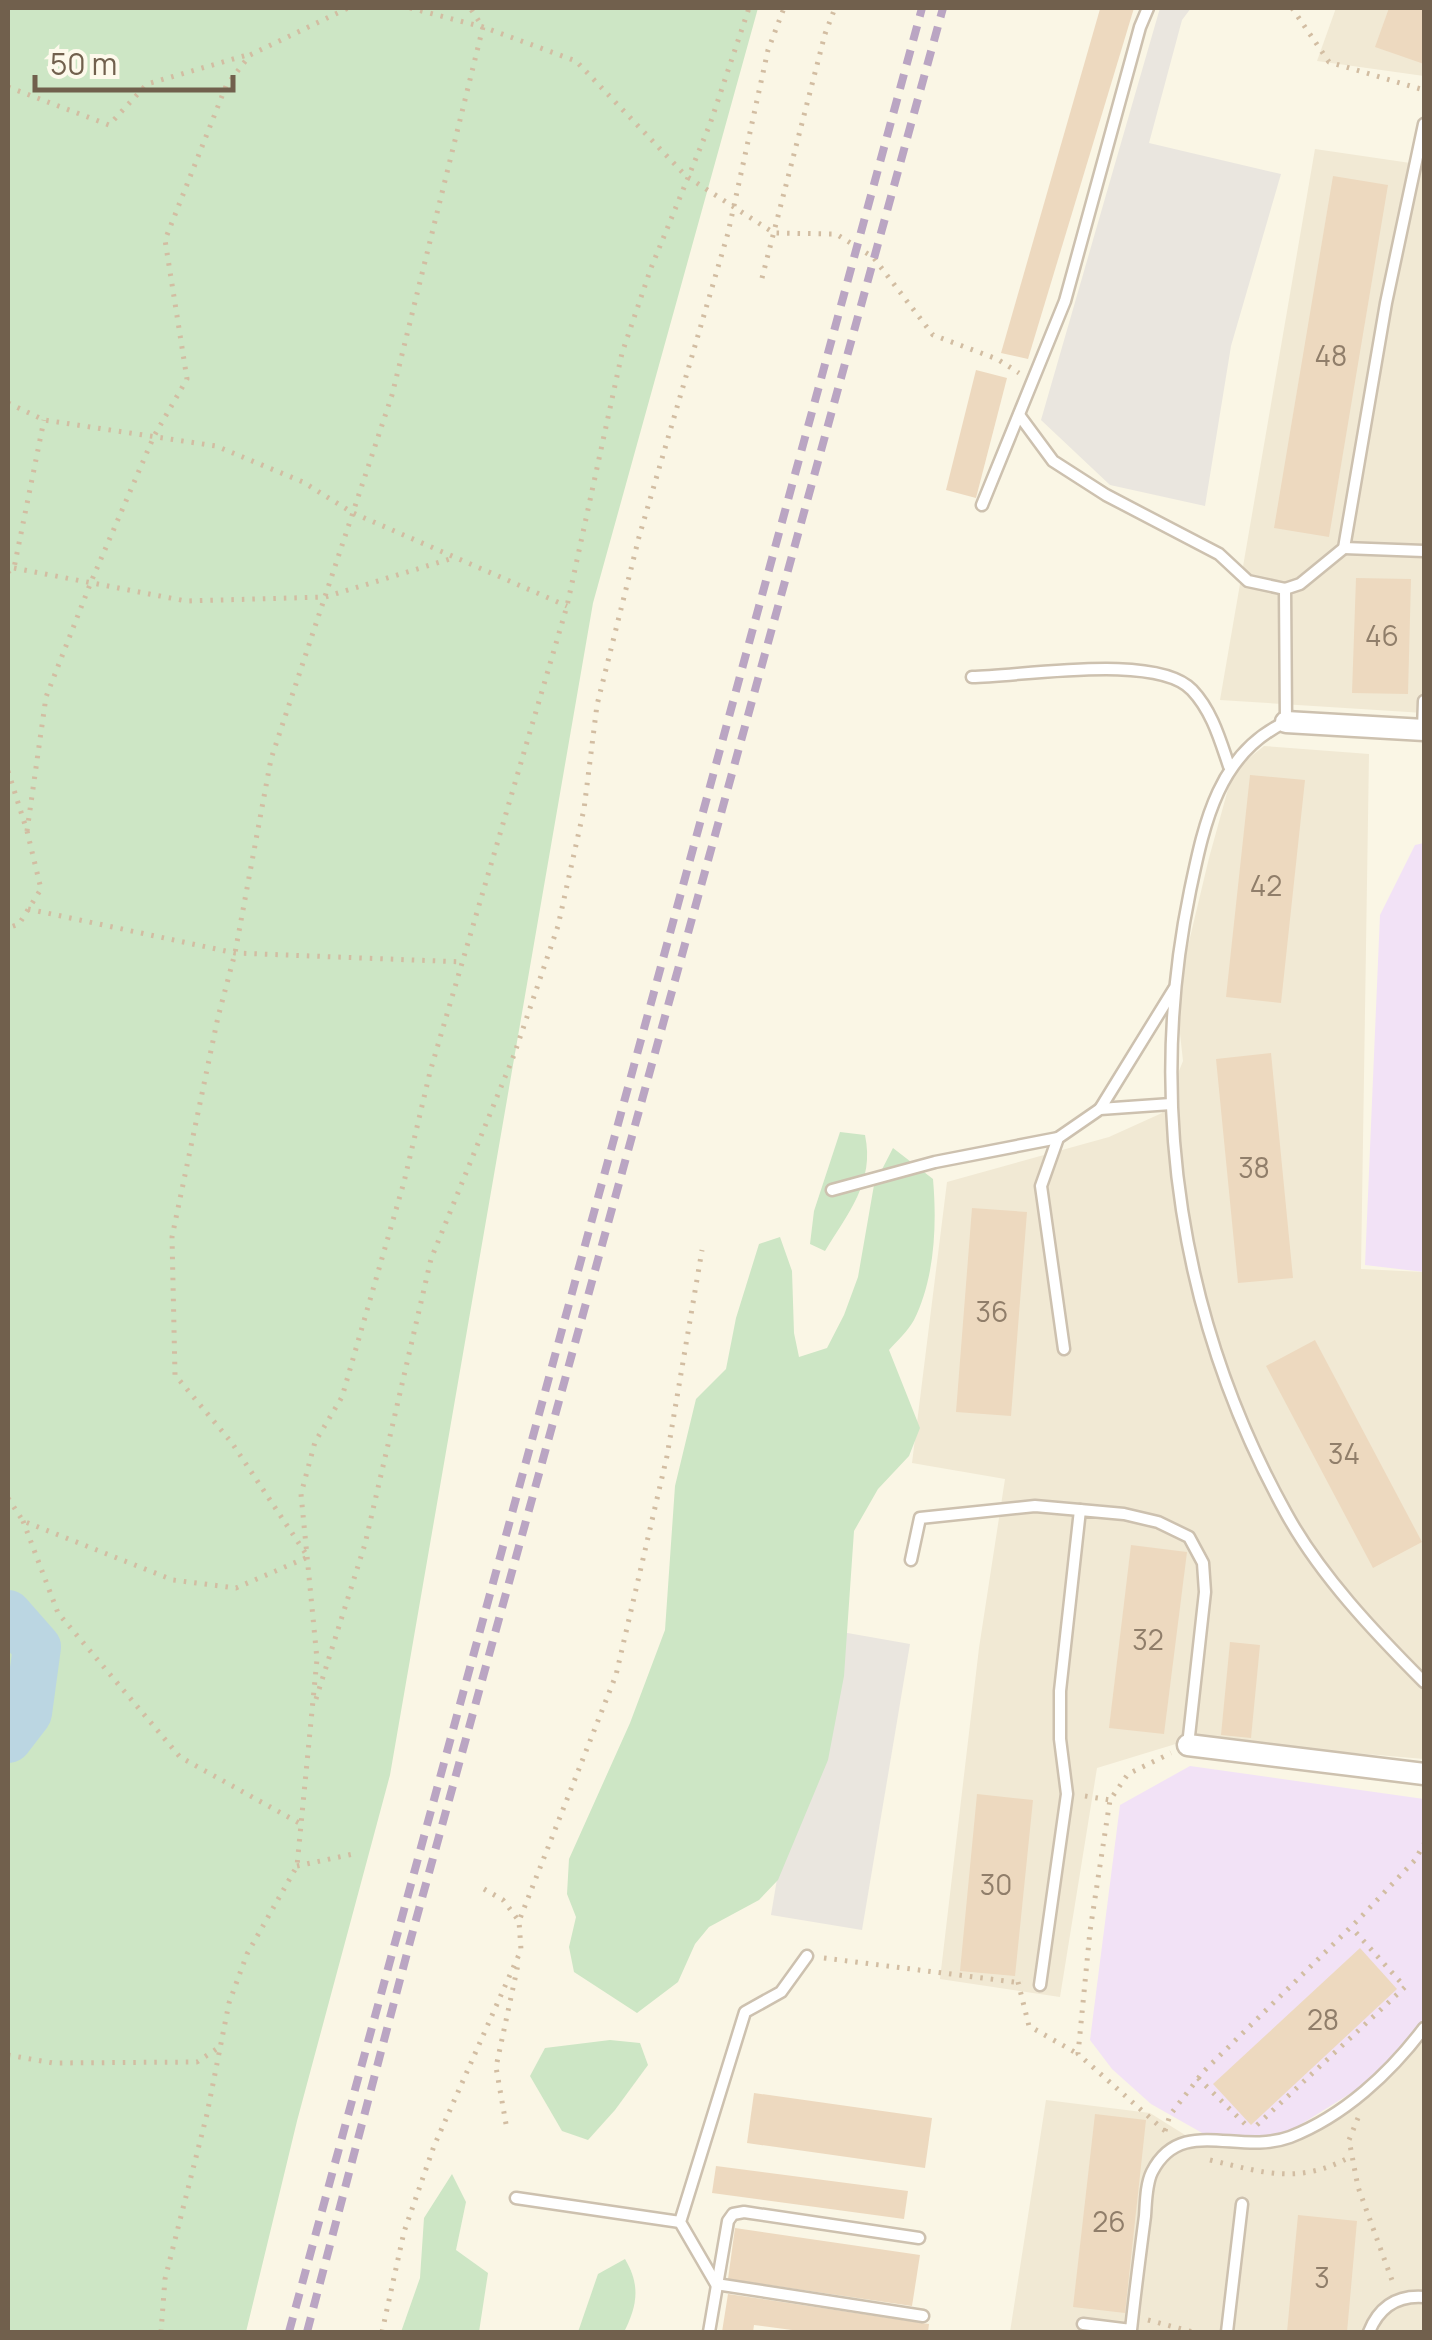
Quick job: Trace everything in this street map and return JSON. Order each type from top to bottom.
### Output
[{"type":"street","points":[[1286,722],[1424,730]]},
{"type":"street","points":[[1188,1746],[1424,1774]]},
{"type":"lane","points":[[982,505],[1065,301],[1148,8]]},
{"type":"lane","points":[[1019,415],[1054,461],[1106,495],[1219,554],[1248,581],[1285,589],[1300,584],[1344,548],[1386,303],[1424,124]]},
{"type":"lane","points":[[1344,548],[1424,551]]},
{"type":"lane","points":[[1285,589],[1286,722],[1264,732],[1229,766],[1196,864],[1175,988],[1171,1104],[1177,1184],[1204,1321],[1241,1418],[1287,1515],[1385,1643],[1424,1682]]},
{"type":"lane","points":[[972,676],[1138,670],[1170,676],[1193,691],[1204,705],[1229,766]]},
{"type":"lane","points":[[1424,701],[1424,730]]},
{"type":"lane","points":[[832,1190],[935,1162],[1058,1138],[1100,1109],[1175,988]]},
{"type":"lane","points":[[1100,1109],[1171,1104]]},
{"type":"lane","points":[[1058,1138],[1041,1186],[1064,1349]]},
{"type":"lane","points":[[912,1560],[920,1518],[1034,1506],[1124,1514],[1158,1522],[1189,1537],[1203,1564],[1205,1592],[1188,1746]]},
{"type":"lane","points":[[1040,1984],[1067,1794],[1060,1739],[1060,1692],[1080,1510]]},
{"type":"lane","points":[[716,2284],[680,2222],[745,2012],[781,1992],[807,1956]]},
{"type":"lane","points":[[1083,2324],[1131,2330],[1150,2176],[1168,2149],[1193,2140],[1247,2143],[1285,2138],[1319,2123],[1374,2084],[1424,2028]]},
{"type":"lane","points":[[516,2198],[680,2222]]},
{"type":"lane","points":[[1227,2332],[1242,2204]]},
{"type":"lane","points":[[709,2332],[728,2221],[733,2214],[744,2212],[919,2238]]},
{"type":"lane","points":[[716,2284],[923,2316]]},
{"type":"lane","points":[[1369,2332],[1382,2310],[1398,2299],[1424,2297]]},
{"type":"path","points":[[8,87],[110,125],[147,84],[250,54],[348,8]]},
{"type":"path","points":[[410,8],[483,27],[576,61],[686,176],[774,232],[836,234],[872,258],[933,335],[997,358],[1034,382]]},
{"type":"path","points":[[308,1556],[232,1444],[175,1375],[172,1238],[235,953],[271,759],[392,395],[483,27],[470,8]]},
{"type":"path","points":[[160,2332],[165,2279],[207,2114],[229,2002],[247,1954],[297,1866],[316,1659],[301,1494],[315,1442],[342,1396],[567,606],[622,353],[686,176],[710,124],[749,8]]},
{"type":"path","points":[[314,1706],[365,1544],[432,1259],[514,1056],[558,926],[584,809],[602,686],[639,538],[734,204],[768,50],[784,8]]},
{"type":"path","points":[[762,278],[825,34],[836,8]]},
{"type":"path","points":[[1292,8],[1329,62],[1424,90]]},
{"type":"path","points":[[28,831],[46,697],[154,436],[188,378],[165,240],[226,86],[250,54]]},
{"type":"path","points":[[8,403],[44,420],[216,446],[303,482],[352,513],[567,606]]},
{"type":"path","points":[[44,420],[11,570],[186,601],[325,596],[453,558]]},
{"type":"path","points":[[8,771],[28,831],[41,889],[19,924],[8,928]]},
{"type":"path","points":[[28,909],[235,953],[464,962]]},
{"type":"path","points":[[506,2124],[496,2067],[521,1950],[519,1921],[616,1675],[668,1456],[702,1250]]},
{"type":"path","points":[[8,1498],[23,1521],[58,1613],[180,1757],[301,1824]]},
{"type":"path","points":[[23,1521],[173,1580],[236,1588],[308,1556]]},
{"type":"path","points":[[1078,2054],[1090,1931],[1110,1800],[1128,1774],[1188,1746]]},
{"type":"path","points":[[1067,1794],[1110,1800]]},
{"type":"path","points":[[1150,2176],[1170,2115],[1198,2078],[1351,1927],[1415,1860],[1424,1844]]},
{"type":"path","points":[[297,1866],[353,1854]]},
{"type":"path","points":[[484,1889],[503,1900],[519,1921]]},
{"type":"path","points":[[1198,2078],[1252,2130],[1404,1986],[1351,1927]]},
{"type":"path","points":[[382,2332],[404,2232],[434,2146],[521,1950]]},
{"type":"path","points":[[807,1956],[1040,1984]]},
{"type":"path","points":[[1018,1982],[1029,2026],[1078,2054],[1164,2131]]},
{"type":"path","points":[[8,2055],[53,2064],[197,2062],[218,2048]]},
{"type":"path","points":[[1374,2084],[1349,2140],[1358,2187],[1398,2299]]},
{"type":"path","points":[[1193,2140],[1210,2160],[1274,2176],[1325,2171],[1352,2156]]},
{"type":"path","points":[[1132,2316],[1193,2332]]},
{"type":"shaded area","points":[[1160,8],[1191,8],[1182,20],[1149,143],[1281,174],[1231,346],[1205,506],[1110,485],[1041,420]]},
{"type":"shaded area","points":[[1336,8],[1424,8],[1424,76],[1317,61]]},
{"type":"shaded area","points":[[1315,149],[1424,165],[1424,713],[1220,700]]},
{"type":"shaded area","points":[[1264,746],[1369,754],[1361,1269],[1424,1272],[1424,1759],[1192,1739],[1097,1768],[1060,1997],[940,1979],[979,1648],[1005,1479],[912,1463],[947,1182],[1109,1137],[1162,1113],[1183,1061],[1178,1015],[1182,971],[1233,771]]},
{"type":"shaded area","points":[[1424,843],[1424,1272],[1365,1265],[1380,915],[1415,845]]},
{"type":"shaded area","points":[[819,1628],[910,1644],[862,1930],[771,1915]]},
{"type":"shaded area","points":[[1190,1766],[1424,1799],[1424,2018],[1393,2056],[1359,2088],[1292,2130],[1264,2137],[1204,2134],[1151,2104],[1112,2069],[1090,2040],[1120,1805]]},
{"type":"shaded area","points":[[1424,2028],[1424,2332],[1010,2332],[1046,2100],[1150,2113],[1193,2140],[1285,2138],[1356,2098]]},
{"type":"green space","points":[[8,8],[758,8],[593,603],[390,1775],[297,2121],[246,2332],[8,2332]]},
{"type":"green space","points":[[840,1132],[865,1135],[866,1168],[857,1196],[825,1251],[810,1244],[814,1211]]},
{"type":"green space","points":[[893,1148],[933,1179],[934,1232],[926,1287],[914,1320],[889,1350],[920,1428],[909,1456],[878,1489],[854,1531],[844,1676],[828,1760],[778,1880],[759,1900],[709,1927],[695,1944],[678,1982],[637,2013],[574,1972],[569,1947],[576,1917],[567,1894],[569,1859],[630,1723],[665,1630],[675,1486],[696,1399],[726,1369],[736,1318],[759,1244],[780,1237],[792,1271],[794,1333],[799,1357],[827,1348],[858,1277],[874,1185]]},
{"type":"green space","points":[[610,2040],[640,2043],[648,2065],[588,2140],[562,2131],[530,2076],[545,2048]]},
{"type":"green space","points":[[452,2174],[466,2202],[456,2250],[488,2273],[479,2332],[401,2332],[420,2278],[424,2218]]},
{"type":"green space","points":[[625,2259],[635,2296],[624,2332],[578,2332],[598,2274]]},
{"type":"building","points":[[1134,8],[1028,359],[1001,353],[1100,9]]},
{"type":"building","points":[[1389,8],[1424,8],[1424,64],[1375,47]]},
{"type":"building","points":[[1333,176],[1388,185],[1329,537],[1274,528]]},
{"type":"building","points":[[976,370],[1007,378],[976,498],[946,490]]},
{"type":"building","points":[[1356,578],[1411,579],[1408,694],[1352,693]]},
{"type":"building","points":[[1250,775],[1305,780],[1281,1003],[1226,997]]},
{"type":"building","points":[[1271,1053],[1293,1278],[1238,1283],[1216,1059]]},
{"type":"building","points":[[972,1208],[1027,1212],[1011,1416],[956,1412]]},
{"type":"building","points":[[1315,1340],[1422,1542],[1373,1568],[1266,1366]]},
{"type":"building","points":[[1131,1545],[1187,1552],[1164,1734],[1109,1728]]},
{"type":"building","points":[[1230,1642],[1260,1645],[1251,1738],[1221,1735]]},
{"type":"building","points":[[977,1794],[1033,1800],[1015,1976],[960,1971]]},
{"type":"building","points":[[1360,1948],[1397,1989],[1251,2125],[1213,2084]]},
{"type":"building","points":[[754,2093],[932,2118],[925,2168],[747,2143]]},
{"type":"building","points":[[1095,2114],[1146,2120],[1125,2313],[1073,2307]]},
{"type":"building","points":[[716,2166],[908,2191],[904,2219],[712,2193]]},
{"type":"building","points":[[1298,2215],[1357,2221],[1347,2332],[1287,2332]]},
{"type":"building","points":[[735,2228],[920,2255],[912,2306],[728,2279]]},
{"type":"building","points":[[728,2294],[929,2324],[928,2332],[807,2332],[754,2325],[753,2332],[722,2332]]},
{"type":"waterway","points":[[8,1614],[37,1647],[28,1713],[8,1739]]},
{"type":"railway","points":[[289,2332],[922,8]]},
{"type":"railway","points":[[307,2332],[411,1938],[943,8]]}]
